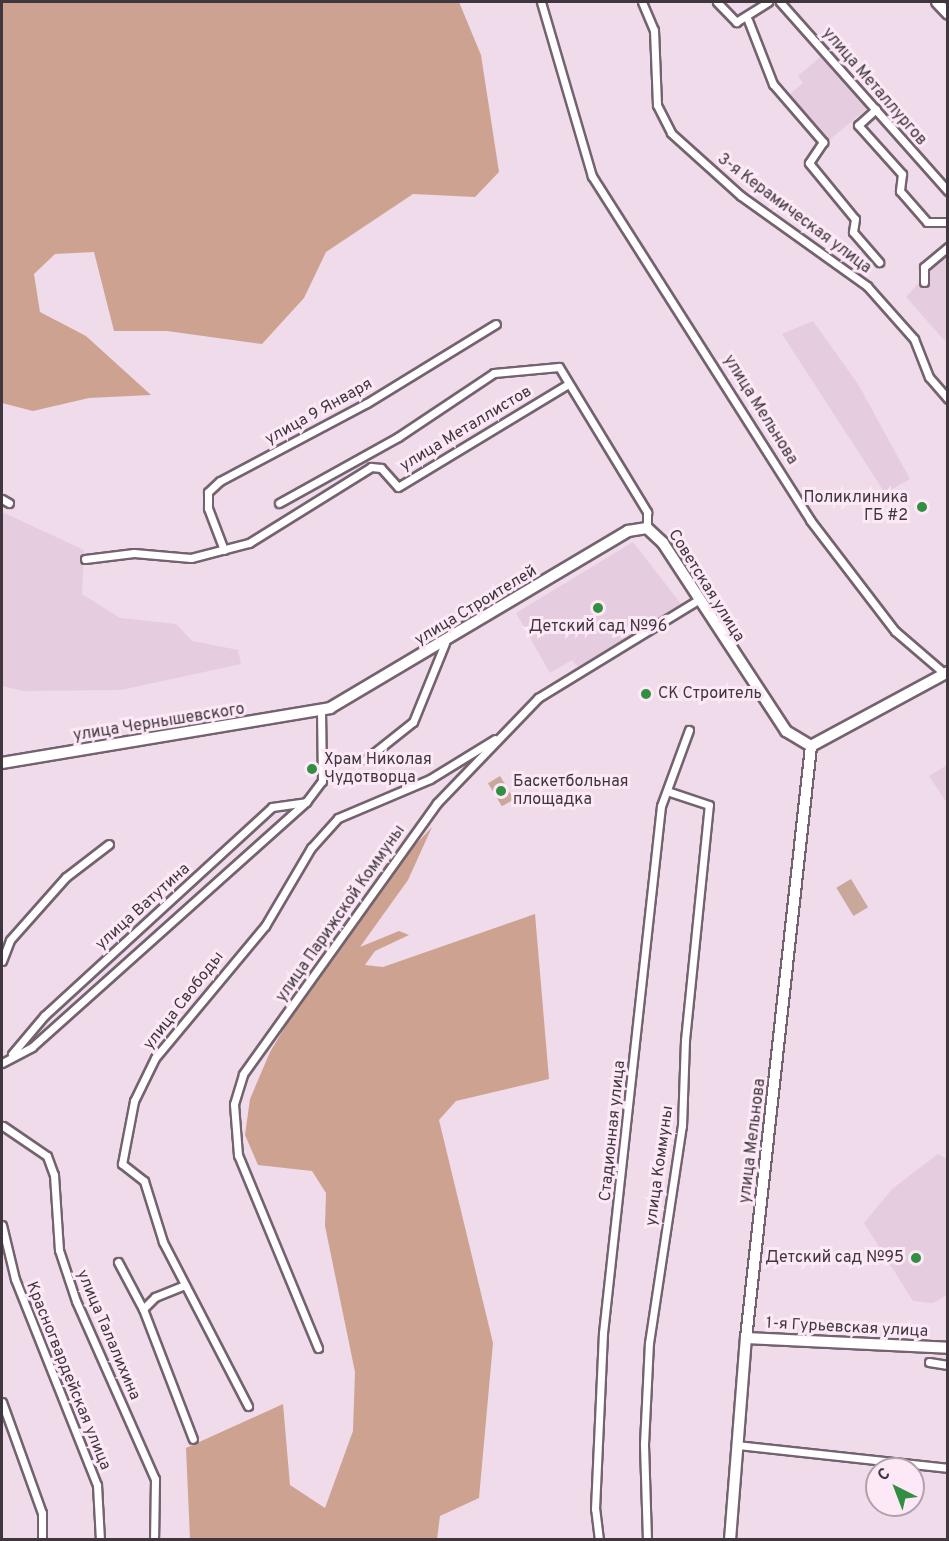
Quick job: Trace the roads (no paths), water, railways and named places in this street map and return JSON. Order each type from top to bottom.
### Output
[{"type":"main road","points":[[937,2],[948,14]]},
{"type":"main road","name":"Советская улица","points":[[647,528],[663,543],[698,600],[786,731],[811,746]]},
{"type":"main road","name":"улица Строителей","points":[[321,711],[445,643],[628,531],[647,528]]},
{"type":"main road","points":[[811,746],[946,673]]},
{"type":"main road","name":"улица Чернышевского","points":[[2,763],[321,711]]},
{"type":"main road","name":"улица Мельнова","points":[[730,1539],[746,1338],[811,746]]},
{"type":"main road","name":"1-я Гурьевская улица","points":[[746,1338],[948,1348]]},
{"type":"street","name":"улица Мельнова","points":[[541,2],[592,176],[810,520],[895,631],[946,673]]},
{"type":"street","name":"3-я Керамическая улица","points":[[642,2],[654,30],[657,105],[671,133],[741,196],[867,286],[914,339],[929,377],[948,399]]},
{"type":"street","points":[[717,2],[736,22],[748,20],[768,2]]},
{"type":"street","name":"улица Металлургов","points":[[780,2],[948,191]]},
{"type":"street","points":[[748,20],[773,84],[823,142],[809,163],[855,219],[853,232],[879,262]]},
{"type":"street","points":[[876,109],[858,125],[902,174],[900,191],[927,222],[948,222]]},
{"type":"street","points":[[924,282],[924,267],[948,247]]},
{"type":"street","name":"улица 9 Января","points":[[224,550],[208,508],[208,492],[220,481],[367,403],[496,324]]},
{"type":"street","name":"улица Металлистов","points":[[279,503],[398,437],[494,374],[559,367]]},
{"type":"street","name":"Советская улица","points":[[559,367],[647,512],[647,528]]},
{"type":"street","name":"улица Металлистов","points":[[85,558],[134,553],[191,558],[249,543],[371,467],[381,468],[398,487],[568,384]]},
{"type":"street","name":"улица Парижской Коммуны","points":[[318,1348],[238,1155],[234,1104],[243,1074],[437,803],[511,729],[538,698],[698,600]]},
{"type":"street","points":[[365,760],[413,722],[445,643]]},
{"type":"street","name":"улица Ватутина","points":[[12,1054],[32,1047],[306,802],[322,781],[321,711]]},
{"type":"street","name":"улица Свободы","points":[[248,1406],[163,1242],[144,1181],[122,1164],[134,1101],[155,1058],[265,926],[311,848],[338,818],[430,779],[511,729]]},
{"type":"street","name":"Стадионная улица","points":[[599,1539],[595,1509],[603,1334],[661,806],[689,730]]},
{"type":"street","name":"улица Коммуны","points":[[647,1539],[644,1444],[649,1343],[682,1126],[685,1040],[709,805],[667,791]]},
{"type":"street","name":"улица Ватутина","points":[[2,1063],[45,1016],[272,807],[306,802]]},
{"type":"street","points":[[2,961],[10,940],[66,877],[109,844]]},
{"type":"street","name":"улица Талалихина","points":[[2,1127],[47,1156],[54,1175],[59,1250],[76,1301],[155,1479],[153,1539]]},
{"type":"street","name":"Красногвардейская улица","points":[[2,1225],[18,1290],[97,1485],[100,1539]]},
{"type":"street","points":[[118,1262],[143,1309],[193,1439]]},
{"type":"street","points":[[143,1309],[155,1297],[185,1285]]},
{"type":"street","points":[[929,1362],[948,1365]]},
{"type":"street","points":[[2,1402],[42,1513],[42,1539]]},
{"type":"street","points":[[737,1445],[948,1468]]},
{"type":"place","name":"Поликлиника ГБ #2","points":[[922,507]]},
{"type":"place","name":"Детский сад №96","points":[[598,608]]},
{"type":"place","name":"СК Строитель","points":[[646,694]]},
{"type":"place","name":"Храм Николая Чудотворца","points":[[312,769]]},
{"type":"place","name":"Баскетбольная площадка","points":[[501,791]]},
{"type":"place","name":"Детский сад №95","points":[[916,1258]]}]
